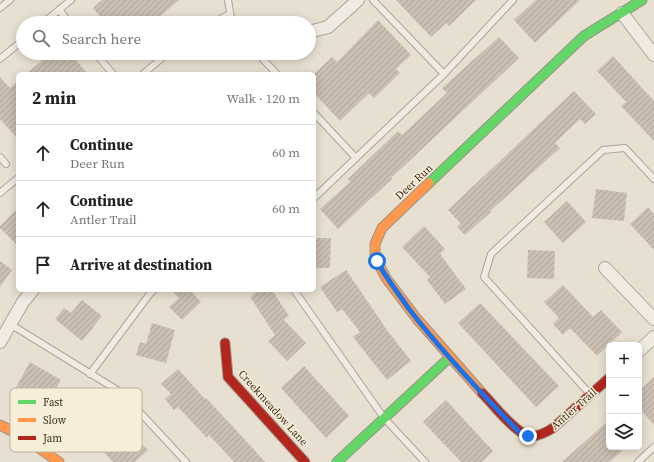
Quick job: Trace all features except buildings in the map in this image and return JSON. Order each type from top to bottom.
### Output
[{"type":"street","points":[[316,30],[328,27],[358,0]]},
{"type":"street","name":"Deer Run","points":[[449,358],[384,275],[377,261],[375,239],[382,228],[584,36],[642,0]]},
{"type":"street","points":[[622,13],[654,55]]},
{"type":"street","points":[[606,268],[654,319]]},
{"type":"street","points":[[0,342],[22,302],[31,292]]},
{"type":"street","points":[[642,348],[654,337]]},
{"type":"street","name":"Creekmeadow Lane","points":[[225,343],[228,376],[305,462]]},
{"type":"street","points":[[337,462],[449,358]]},
{"type":"street","name":"Antler Trail","points":[[449,358],[519,432],[528,436],[545,434],[606,381]]},
{"type":"street","points":[[0,425],[10,430]]},
{"type":"street","points":[[46,452],[59,462]]},
{"type":"lane","points":[[0,8],[10,0]]},
{"type":"lane","points":[[52,16],[71,0]]},
{"type":"lane","points":[[226,16],[230,14],[228,0]]},
{"type":"lane","points":[[372,0],[444,74]]},
{"type":"lane","points":[[316,196],[444,74],[513,0]]},
{"type":"lane","points":[[59,10],[64,16]]},
{"type":"lane","points":[[0,59],[16,46]]},
{"type":"lane","points":[[101,60],[111,72]]},
{"type":"lane","points":[[145,72],[160,60]]},
{"type":"lane","points":[[264,60],[275,72]]},
{"type":"lane","points":[[316,116],[356,158]]},
{"type":"lane","points":[[590,395],[484,277],[491,254],[603,150],[625,148],[654,179]]},
{"type":"lane","points":[[0,157],[6,164]]},
{"type":"lane","points":[[0,194],[16,180]]},
{"type":"lane","points":[[90,374],[152,292]]},
{"type":"lane","points":[[295,292],[384,418],[425,462]]},
{"type":"lane","points":[[10,324],[114,388]]},
{"type":"lane","points":[[142,415],[186,462]]},
{"type":"lane","points":[[638,462],[654,447]]},
{"type":"traffic: fast","points":[[429,183],[584,36],[642,0]]},
{"type":"traffic: fast","points":[[337,462],[449,358]]},
{"type":"traffic: slow","points":[[429,183],[382,228],[375,244],[375,257],[386,278],[417,319],[482,393]]},
{"type":"traffic: slow","points":[[0,425],[10,430]]},
{"type":"traffic: slow","points":[[45,452],[59,462]]},
{"type":"traffic: jam","points":[[225,343],[228,377],[305,462]]},
{"type":"traffic: jam","points":[[482,393],[516,429],[522,433],[532,436],[545,433],[553,428],[606,381]]},
{"type":"route","points":[[377,261],[384,275],[449,358],[519,432],[528,436]]}]
